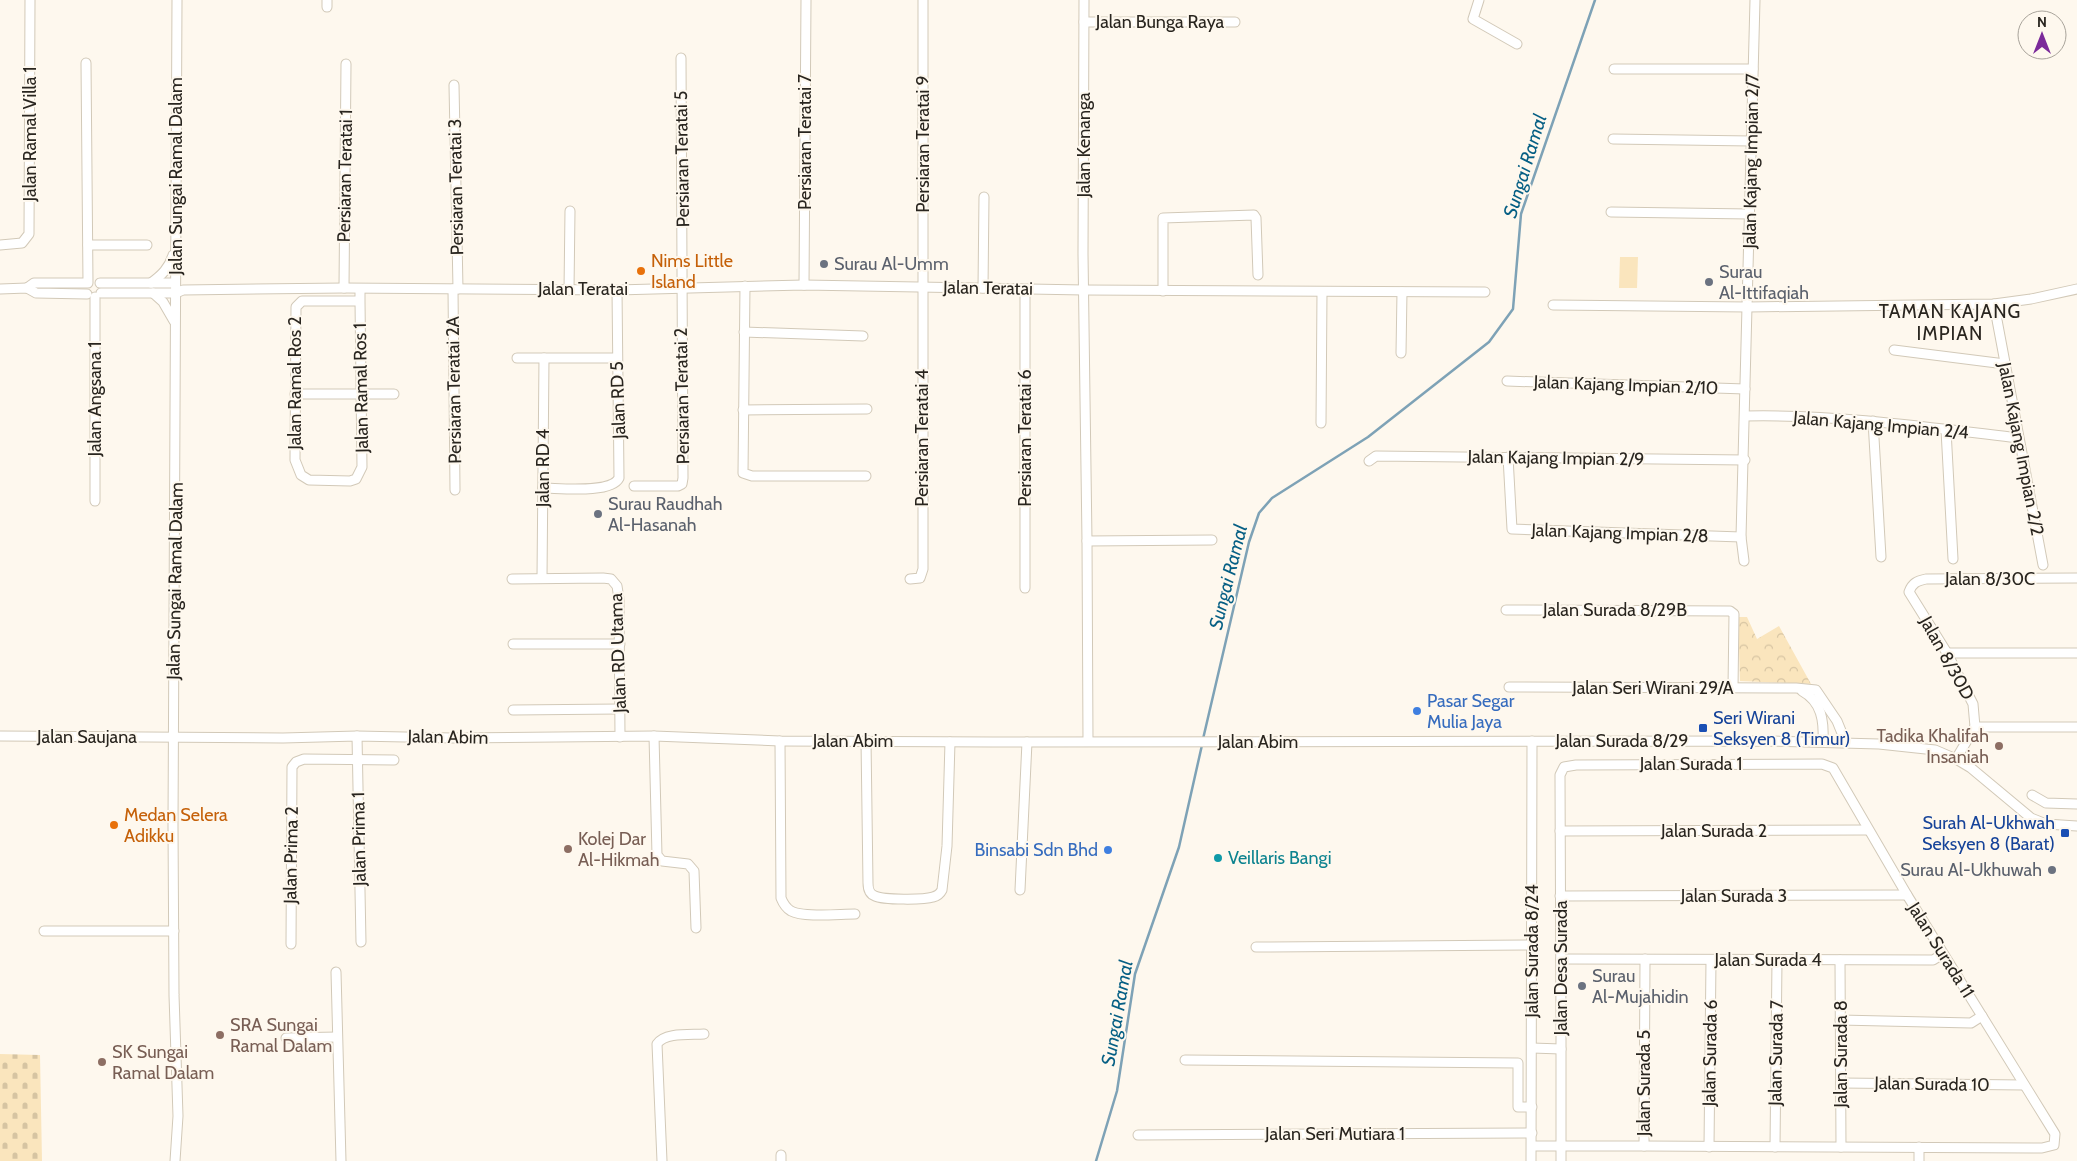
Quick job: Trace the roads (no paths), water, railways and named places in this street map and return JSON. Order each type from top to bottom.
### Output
[{"type":"street","name":"Jalan Ramal Villa 1","points":[[0,245],[22,243],[29,234],[30,228],[30,0]]},
{"type":"street","name":"Jalan Sungai Ramal Dalam","points":[[175,283],[176,0]]},
{"type":"street","name":"Persiaran Teratai 7","points":[[804,285],[806,0]]},
{"type":"street","name":"Persiaran Teratai 9","points":[[922,287],[923,0]]},
{"type":"street","name":"Jalan Kenanga","points":[[1084,0],[1084,290],[1088,741]]},
{"type":"street","points":[[1479,0],[1473,19],[1517,44]]},
{"type":"street","name":"Jalan Kajang Impian 2/7","points":[[1744,561],[1742,537],[1750,141],[1755,0]]},
{"type":"street","name":"Jalan Bunga Raya","points":[[1084,22],[1235,22]]},
{"type":"street","name":"Persiaran Teratai 5","points":[[681,58],[683,249],[681,289]]},
{"type":"street","points":[[86,64],[88,245],[88,283],[86,288],[94,295],[102,288],[100,283]]},
{"type":"street","name":"Persiaran Teratai 1","points":[[344,288],[346,64]]},
{"type":"street","points":[[1614,69],[1753,69]]},
{"type":"street","name":"Persiaran Teratai 3","points":[[454,85],[456,289]]},
{"type":"street","points":[[1613,139],[1750,141]]},
{"type":"street","points":[[983,288],[984,196]]},
{"type":"street","points":[[569,290],[570,211]]},
{"type":"street","points":[[1611,212],[1750,214]]},
{"type":"street","points":[[1163,291],[1163,218],[1254,215],[1256,218],[1258,275]]},
{"type":"street","points":[[88,245],[147,245]]},
{"type":"street","points":[[151,283],[161,276],[170,265],[176,248]]},
{"type":"street","points":[[0,289],[27,288],[34,283],[88,283],[93,281],[100,283],[175,283],[179,291]]},
{"type":"street","name":"Jalan Teratai","points":[[27,288],[36,293],[94,295],[179,291],[344,288],[616,290],[804,285],[1163,291],[1485,292]]},
{"type":"street","points":[[745,286],[743,472],[752,476],[866,476]]},
{"type":"street","name":"Persiaran Teratai 4","points":[[910,579],[920,578],[923,569],[922,287]]},
{"type":"street","name":"Jalan Ramal Ros 1","points":[[350,481],[356,479],[362,467],[360,288]]},
{"type":"street","name":"Persiaran Teratai 2A","points":[[455,490],[456,289]]},
{"type":"street","name":"Persiaran Teratai 2","points":[[634,486],[678,486],[682,484],[681,289]]},
{"type":"street","name":"Persiaran Teratai 6","points":[[1025,289],[1025,588]]},
{"type":"street","points":[[1553,305],[1748,307],[1994,304],[2077,289]]},
{"type":"street","name":"Jalan RD 5","points":[[543,488],[612,486],[619,478],[616,290]]},
{"type":"street","name":"Jalan Sungai Ramal Dalam","points":[[176,1161],[178,1116],[174,931],[175,323],[179,291]]},
{"type":"street","points":[[1321,423],[1322,292]]},
{"type":"street","points":[[1401,352],[1402,292]]},
{"type":"street","points":[[153,293],[163,302],[175,323]]},
{"type":"street","name":"Jalan Angsana 1","points":[[94,295],[95,501]]},
{"type":"street","name":"Jalan Ramal Ros 2","points":[[350,481],[309,480],[300,476],[295,460],[296,307],[302,301],[360,301]]},
{"type":"street","name":"Jalan Kajang Impian 2/2","points":[[1994,304],[2043,565]]},
{"type":"street","points":[[744,332],[863,336]]},
{"type":"street","points":[[1894,350],[2004,364]]},
{"type":"street","points":[[516,358],[616,358]]},
{"type":"street","name":"Jalan RD 4","points":[[542,578],[544,358]]},
{"type":"street","name":"Jalan Kajang Impian 2/10","points":[[1507,381],[1745,388]]},
{"type":"street","points":[[295,394],[394,394]]},
{"type":"street","points":[[743,410],[867,409]]},
{"type":"street","name":"Jalan Kajang Impian 2/4","points":[[1745,416],[1819,417],[1873,421],[2018,438]]},
{"type":"street","points":[[1873,421],[1881,557]]},
{"type":"street","points":[[1946,430],[1953,559]]},
{"type":"street","name":"Jalan Kajang Impian 2/9","points":[[1369,462],[1376,456],[1745,460]]},
{"type":"street","name":"Jalan Kajang Impian 2/8","points":[[1508,457],[1512,529],[1742,537]]},
{"type":"street","points":[[1087,541],[1212,540]]},
{"type":"street","points":[[512,579],[542,578]]},
{"type":"street","name":"Jalan RD Utama","points":[[542,578],[603,578],[611,579],[617,586],[620,644],[620,737]]},
{"type":"street","name":"Jalan 8/30C","points":[[1909,592],[1911,586],[1916,581],[1926,579],[2077,578]]},
{"type":"street","name":"Jalan 8/30D","points":[[1909,592],[1947,653],[1973,704],[1975,727]]},
{"type":"street","name":"Jalan Surada 8/29B","points":[[1506,610],[1724,610],[1734,614],[1733,688]]},
{"type":"street","points":[[513,644],[620,644]]},
{"type":"street","points":[[1947,653],[2077,653]]},
{"type":"street","name":"Jalan Seri Wirani 29/A","points":[[1509,687],[1796,688],[1816,690],[1837,721],[1846,743]]},
{"type":"street","points":[[1796,688],[1811,696],[1819,708],[1824,723],[1823,742]]},
{"type":"street","points":[[513,710],[619,709]]},
{"type":"street","points":[[1956,759],[1975,727],[2077,727]]},
{"type":"street","name":"Jalan Saujana","points":[[0,736],[174,738]]},
{"type":"street","name":"Jalan Prima 1","points":[[357,736],[361,942]]},
{"type":"street","points":[[654,736],[658,855],[662,861],[688,864],[694,871],[696,928]]},
{"type":"street","name":"Jalan Abim","points":[[174,738],[654,736],[780,741],[866,740],[950,742],[1532,741]]},
{"type":"street","points":[[866,740],[868,883],[870,893],[874,896],[886,898],[932,898],[936,897],[942,890],[947,846],[950,742]]},
{"type":"street","points":[[780,741],[780,898],[792,911],[808,914],[855,914]]},
{"type":"street","name":"Jalan Surada 8/29","points":[[1532,741],[1823,742],[1914,746],[1935,750],[1971,768],[2031,818],[2046,824],[2077,826]]},
{"type":"street","name":"Jalan Surada 8/24","points":[[1532,741],[1532,1161]]},
{"type":"street","points":[[1020,890],[1027,742]]},
{"type":"street","name":"Jalan Prima 2","points":[[290,944],[292,766],[304,759],[358,760]]},
{"type":"street","points":[[358,760],[394,760]]},
{"type":"street","name":"Jalan Surada 1","points":[[1560,775],[1564,767],[1576,765],[1828,765]]},
{"type":"street","name":"Jalan Surada 11","points":[[1828,765],[1837,772],[1868,830],[1907,895],[2056,1134],[2054,1145],[2049,1148],[1919,1148]]},
{"type":"street","name":"Jalan Desa Surada","points":[[1560,775],[1561,1161]]},
{"type":"street","points":[[2032,795],[2046,804],[2077,804]]},
{"type":"street","name":"Jalan Surada 2","points":[[1560,831],[1868,830]]},
{"type":"street","name":"Jalan Surada 3","points":[[1560,896],[1907,895]]},
{"type":"street","points":[[44,931],[174,931]]},
{"type":"street","points":[[1256,947],[1532,944]]},
{"type":"street","name":"Jalan Surada 4","points":[[1561,959],[1933,960],[1943,954]]},
{"type":"street","name":"Jalan Surada 5","points":[[1644,1146],[1645,959]]},
{"type":"street","name":"Jalan Surada 6","points":[[1709,1147],[1711,960]]},
{"type":"street","name":"Jalan Surada 7","points":[[1775,1147],[1777,960]]},
{"type":"street","name":"Jalan Surada 8","points":[[1840,960],[1841,1147]]},
{"type":"street","points":[[336,972],[340,1161]]},
{"type":"street","points":[[1840,1020],[1971,1022],[1982,1016]]},
{"type":"street","points":[[662,1161],[657,1044],[660,1040],[671,1036],[704,1034]]},
{"type":"street","points":[[286,1038],[337,1037]]},
{"type":"street","points":[[1532,1048],[1561,1049]]},
{"type":"street","points":[[1185,1060],[1518,1063],[1518,1107],[1532,1107]]},
{"type":"street","name":"Jalan Surada 10","points":[[1841,1083],[2024,1085]]},
{"type":"street","name":"Jalan Seri Mutiara 1","points":[[1138,1135],[1532,1133]]},
{"type":"street","points":[[1532,1146],[1919,1148],[1919,1161]]},
{"type":"waterway","name":"Sungai Ramal","points":[[1203,739],[1249,542],[1259,513],[1272,498],[1368,437],[1489,342],[1513,309],[1521,214],[1595,0]]},
{"type":"waterway","name":"Sungai Ramal","points":[[1096,1161],[1117,1091],[1135,974],[1179,847],[1202,745]]},
{"type":"place","name":"Surau Al-Umm","points":[[824,264]]},
{"type":"place","name":"Nims Little Island","points":[[641,271]]},
{"type":"place","name":"Surau Al-Ittifaqiah","points":[[1709,282]]},
{"type":"place","name":"Surau Raudhah Al-Hasanah","points":[[598,514]]},
{"type":"place","name":"Pasar Segar Mulia Jaya","points":[[1417,711]]},
{"type":"place","name":"Seri Wirani Seksyen 8 (Timur)","points":[[1703,728]]},
{"type":"place","name":"Tadika Khalifah Insaniah","points":[[1999,746]]},
{"type":"place","name":"Medan Selera Adikku","points":[[114,825]]},
{"type":"place","name":"Surah Al-Ukhwah Seksyen 8 (Barat)","points":[[2065,833]]},
{"type":"place","name":"Kolej Dar Al-Hikmah","points":[[568,849]]},
{"type":"place","name":"Binsabi Sdn Bhd","points":[[1108,850]]},
{"type":"place","name":"Veillaris Bangi","points":[[1218,858]]},
{"type":"place","name":"Surau Al-Ukhuwah","points":[[2052,870]]},
{"type":"place","name":"Surau Al-Mujahidin","points":[[1582,986]]},
{"type":"place","name":"SRA Sungai Ramal Dalam","points":[[220,1035]]},
{"type":"place","name":"SK Sungai Ramal Dalam","points":[[102,1062]]},
{"type":"district","name":"TAMAN KAJANG IMPIAN","points":[[1950,322]]}]
